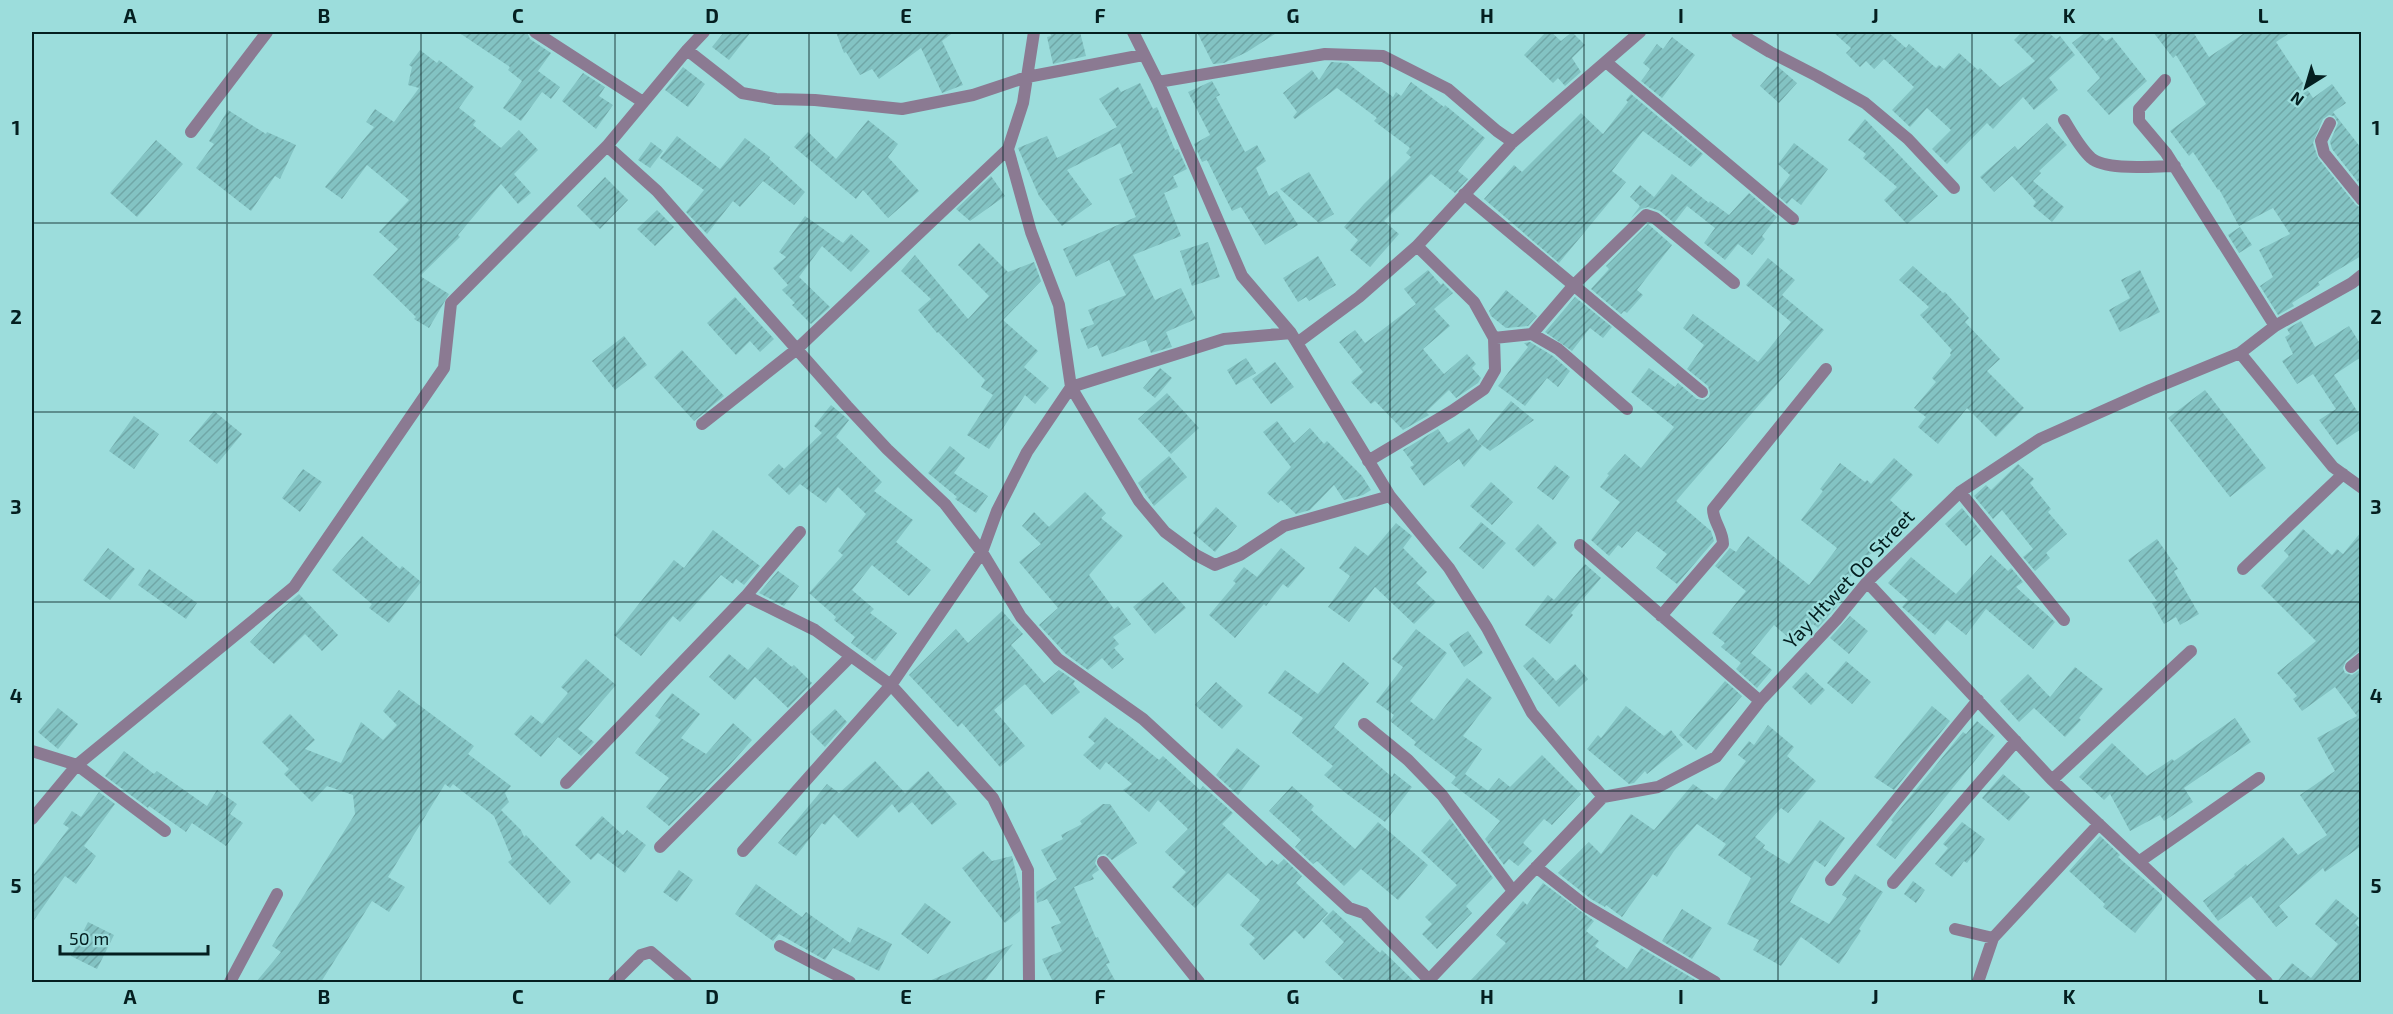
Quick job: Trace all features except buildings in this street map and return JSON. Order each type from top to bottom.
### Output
[{"type":"street","points":[[191,132],[267,32]]},
{"type":"street","points":[[535,32],[644,102]]},
{"type":"street","points":[[32,819],[76,765],[294,587],[444,368],[451,303],[607,146],[704,32]]},
{"type":"street","points":[[702,424],[797,349],[1008,149],[1023,103],[1034,32]]},
{"type":"street","points":[[607,146],[657,191],[887,449],[945,504],[982,552],[1021,616],[1058,659],[1143,719],[1350,908],[1364,913],[1428,981],[1603,797],[1532,713],[1487,628],[1449,568],[1390,496],[1294,338],[1242,276],[1158,82],[1132,32]]},
{"type":"street","points":[[742,851],[891,685],[982,552],[997,511],[1027,452],[1071,387],[1224,339],[1294,338],[1359,297],[1417,246],[1513,142],[1640,32]]},
{"type":"street","points":[[1737,32],[1865,103],[1908,139],[1953,188]]},
{"type":"street","points":[[687,50],[742,93],[776,99],[815,100],[902,109],[973,94],[1027,77],[1143,55]]},
{"type":"street","points":[[1158,82],[1325,54],[1383,56],[1448,89],[1513,142]]},
{"type":"street","points":[[1606,62],[1793,219]]},
{"type":"street","points":[[2165,80],[2139,108],[2139,121],[2175,166],[2275,326]]},
{"type":"street","points":[[2064,120],[2082,148],[2092,159],[2103,165],[2175,166]]},
{"type":"street","points":[[2330,123],[2321,141],[2324,153],[2361,200]]},
{"type":"street","points":[[1008,149],[1031,232],[1059,305],[1071,387],[1139,501],[1165,532],[1196,555],[1215,565],[1240,555],[1284,526],[1390,496]]},
{"type":"street","points":[[1464,194],[1702,392]]},
{"type":"street","points":[[1532,334],[1574,285],[1646,215],[1655,218],[1734,283]]},
{"type":"street","points":[[1368,461],[1452,411],[1484,389],[1495,370],[1494,338],[1474,302],[1417,246]]},
{"type":"street","name":"Yay Htwet Oo Street","points":[[1603,797],[1658,787],[1716,757],[1760,701],[1836,621],[1867,582],[1960,492],[2040,439],[2240,353],[2275,326],[2352,283],[2361,275]]},
{"type":"street","points":[[1494,338],[1532,334],[1558,349],[1627,408]]},
{"type":"street","points":[[2240,353],[2332,467],[2361,488]]},
{"type":"street","points":[[1661,616],[1723,544],[1723,534],[1713,519],[1713,509],[1826,369]]},
{"type":"street","points":[[2243,569],[2343,474]]},
{"type":"street","points":[[1960,492],[2064,620]]},
{"type":"street","points":[[566,783],[746,596],[800,532]]},
{"type":"street","points":[[1580,545],[1760,701]]},
{"type":"street","points":[[1867,582],[2052,780],[2267,982]]},
{"type":"street","points":[[746,596],[815,630],[891,685],[993,798],[1028,870],[1029,982]]},
{"type":"street","points":[[2052,780],[2191,651]]},
{"type":"street","points":[[660,847],[850,657]]},
{"type":"street","points":[[2351,667],[2361,658]]},
{"type":"street","points":[[1831,880],[1978,700]]},
{"type":"street","points":[[1364,724],[1408,760],[1442,795],[1513,891]]},
{"type":"street","points":[[1893,883],[2016,741]]},
{"type":"street","points":[[32,751],[76,765],[165,831]]},
{"type":"street","points":[[2140,861],[2259,778]]},
{"type":"street","points":[[1978,982],[1993,938],[2099,824]]},
{"type":"street","points":[[1103,862],[1199,982]]},
{"type":"street","points":[[1536,867],[1586,906],[1715,982]]},
{"type":"street","points":[[230,982],[277,894]]},
{"type":"street","points":[[1955,929],[1993,938]]},
{"type":"street","points":[[780,946],[850,982]]},
{"type":"street","points":[[614,982],[641,955],[651,952],[686,982]]}]
